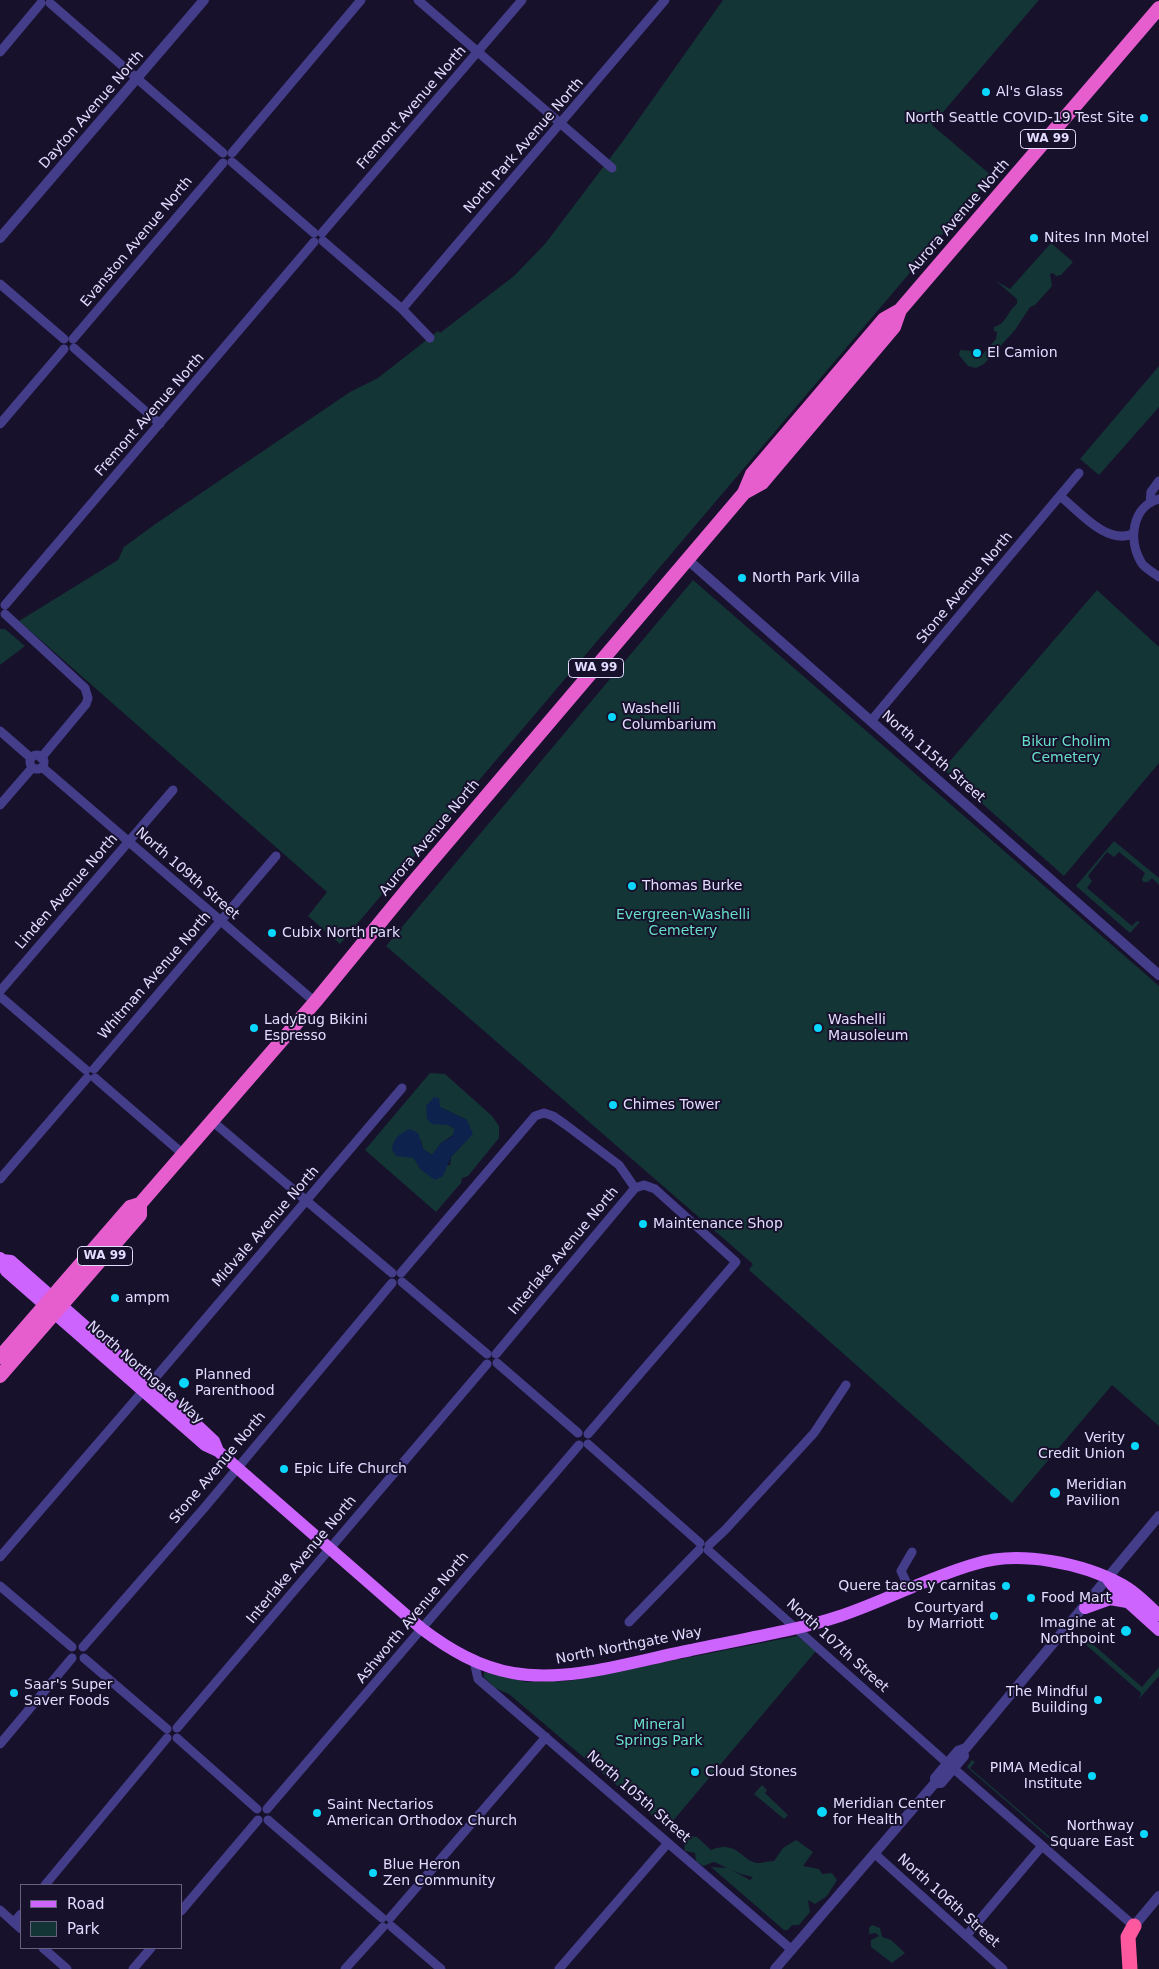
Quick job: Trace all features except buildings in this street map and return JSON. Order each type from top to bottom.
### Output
[{"type":"highway","name":"Aurora Avenue North","points":[[0,1358],[54,1306],[140,1214],[140,1204],[315,1002],[410,886],[744,493],[762,483],[894,327],[900,310],[1159,8]]},
{"type":"highway","name":"Aurora Avenue North","points":[[0,1376],[54,1306]]},
{"type":"highway","points":[[1130,1969],[1128,1937],[1134,1926]]},
{"type":"main road","points":[[1,1259],[6,1271],[54,1306]]},
{"type":"main road","name":"North Northgate Way","points":[[54,1306],[146,1387],[214,1440],[218,1451],[422,1629],[448,1648],[474,1661],[513,1673],[540,1676],[568,1674],[796,1628],[840,1616],[976,1563],[1006,1558],[1052,1561],[1107,1578],[1124,1586],[1159,1615]]},
{"type":"main road","points":[[1107,1578],[1127,1602],[1159,1630]]},
{"type":"main road","points":[[1107,1578],[1159,1622]]},
{"type":"main road","points":[[1085,1608],[1110,1599],[1127,1602]]},
{"type":"street","name":"Dayton Avenue North","points":[[0,238],[204,0]]},
{"type":"street","name":"Evanston Avenue North","points":[[0,424],[361,0]]},
{"type":"street","points":[[418,0],[612,168]]},
{"type":"street","name":"Fremont Avenue North","points":[[2,610],[522,0]]},
{"type":"street","name":"North Park Avenue North","points":[[402,309],[665,0]]},
{"type":"street","points":[[0,52],[46,1],[138,78],[227,158],[402,309],[430,338]]},
{"type":"street","points":[[0,284],[160,424]]},
{"type":"street","name":"Stone Avenue North","points":[[871,720],[1079,474]]},
{"type":"street","points":[[1150,503],[1150,492],[1159,481]]},
{"type":"street","points":[[1060,496],[1109,534],[1122,538],[1133,534]]},
{"type":"street","points":[[1159,500],[1150,503],[1136,519],[1133,534],[1141,562],[1159,576]]},
{"type":"street","name":"North 115th Street","points":[[688,560],[1159,975]]},
{"type":"street","points":[[2,610],[85,688],[88,698],[86,704],[38,769],[32,768]]},
{"type":"street","points":[[0,732],[31,758]]},
{"type":"street","points":[[31,758],[36,756],[42,762]]},
{"type":"street","points":[[31,758],[32,768]]},
{"type":"street","name":"North 109th Street","points":[[42,762],[129,842],[315,1002]]},
{"type":"street","points":[[0,805],[32,768]]},
{"type":"street","name":"Linden Avenue North","points":[[1,994],[174,790]]},
{"type":"street","name":"Whitman Avenue North","points":[[0,1179],[276,856]]},
{"type":"street","points":[[1,994],[183,1154]]},
{"type":"street","name":"Midvale Avenue North","points":[[0,1557],[402,1088]]},
{"type":"street","name":"Stone Avenue North","points":[[83,1647],[238,1468],[535,1116],[544,1113],[566,1125],[619,1165],[635,1188]]},
{"type":"street","points":[[212,1121],[492,1359],[583,1434],[590,1439],[588,1444],[583,1446],[578,1445],[576,1440],[583,1434],[736,1262],[655,1189],[644,1185],[635,1188]]},
{"type":"street","name":"Interlake Avenue North","points":[[46,1884],[635,1188]]},
{"type":"street","points":[[629,1622],[704,1547],[725,1530],[814,1433],[846,1385]]},
{"type":"street","name":"North 107th Street","points":[[588,1444],[950,1766],[1134,1926]]},
{"type":"street","name":"Ashworth Avenue North","points":[[267,1809],[578,1445]]},
{"type":"street","points":[[775,1969],[935,1783],[940,1783],[950,1766],[964,1756],[963,1751],[1085,1608],[1107,1578],[1159,1516]]},
{"type":"street","points":[[910,1590],[901,1571],[912,1552]]},
{"type":"street","points":[[0,1586],[72,1647]]},
{"type":"street","points":[[72,1647],[77,1645],[83,1647],[86,1652],[84,1658]]},
{"type":"street","points":[[72,1647],[70,1652],[72,1658]]},
{"type":"street","points":[[72,1658],[78,1660],[84,1658]]},
{"type":"street","points":[[0,1744],[72,1658]]},
{"type":"street","points":[[84,1658],[257,1809]]},
{"type":"street","name":"North 105th Street","points":[[474,1661],[478,1679],[792,1950]]},
{"type":"street","points":[[345,1969],[546,1737]]},
{"type":"street","points":[[257,1809],[262,1807],[267,1809],[270,1814],[268,1820]]},
{"type":"street","points":[[257,1809],[255,1814],[258,1820],[263,1822],[268,1820]]},
{"type":"street","points":[[182,1910],[258,1820]]},
{"type":"street","points":[[268,1820],[441,1969]]},
{"type":"street","points":[[558,1969],[668,1843]]},
{"type":"street","points":[[966,1936],[1042,1846]]},
{"type":"street","name":"North 106th Street","points":[[875,1854],[1003,1969]]},
{"type":"street","points":[[1134,1926],[1159,1896]]},
{"type":"street","points":[[0,1910],[20,1928]]},
{"type":"street","points":[[14,1922],[20,1915]]},
{"type":"street","points":[[44,1949],[67,1969]]},
{"type":"street","points":[[133,1969],[150,1949]]},
{"type":"green space","points":[[723,0],[1039,0],[932,125],[992,176],[340,944],[308,916],[327,892],[19,621],[118,560],[124,547],[154,525],[350,392],[378,378],[438,331],[440,333],[514,276],[545,244],[626,137]]},
{"type":"green space","points":[[1051,243],[1073,262],[1061,275],[1050,274],[1052,286],[1035,305],[1030,307],[1015,330],[984,364],[976,368],[968,366],[959,355],[960,350],[974,351],[974,354],[983,354],[996,339],[997,332],[994,331],[994,327],[1002,323],[1017,304],[1017,299],[996,281],[1010,289]]},
{"type":"green space","points":[[1159,366],[1159,407],[1099,475],[1080,459]]},
{"type":"green space","name":"Evergreen-Washelli Cemetery","points":[[693,580],[1159,986],[1159,1426],[1112,1385],[1012,1503],[749,1270],[753,1264],[386,946]]},
{"type":"green space","name":"Bikur Cholim Cemetery","points":[[1097,590],[1159,647],[1159,763],[1064,876],[943,769]]},
{"type":"green space","points":[[0,629],[5,629],[25,646],[0,665]]},
{"type":"green space","points":[[1114,841],[1159,878],[1159,885],[1152,878],[1148,882],[1143,882],[1142,879],[1145,873],[1119,852],[1114,857],[1107,852],[1088,876],[1092,881],[1087,888],[1132,926],[1137,921],[1140,922],[1130,933],[1076,886]]},
{"type":"green space","points":[[430,1073],[445,1074],[492,1116],[499,1126],[499,1138],[468,1176],[462,1178],[461,1183],[436,1212],[365,1150]],"holes":[[[434,1097],[440,1107],[467,1120],[466,1141],[451,1157],[450,1165],[421,1170],[414,1158],[406,1156],[421,1140],[423,1149],[432,1155],[441,1143],[453,1135],[455,1129],[448,1125]]]},
{"type":"green space","points":[[1080,1633],[1142,1687],[1159,1667],[1159,1676],[1139,1699],[1141,1693],[1077,1637]]},
{"type":"green space","name":"Mineral Springs Park","points":[[797,1636],[816,1651],[667,1828],[509,1694],[495,1688],[484,1677],[484,1672],[526,1682],[569,1681]]},
{"type":"green space","points":[[972,1760],[975,1762],[970,1768],[1058,1844],[1063,1839],[1065,1840],[1059,1847],[1048,1845],[1052,1841],[967,1767]]},
{"type":"green space","points":[[762,1785],[767,1790],[765,1793],[788,1815],[784,1819],[754,1794]]},
{"type":"green space","points":[[689,1836],[697,1837],[711,1850],[727,1847],[739,1852],[752,1862],[758,1863],[774,1861],[783,1848],[796,1840],[813,1852],[803,1866],[819,1869],[822,1874],[832,1873],[837,1880],[827,1896],[815,1904],[808,1900],[810,1912],[799,1925],[792,1925],[788,1930],[784,1930],[711,1867],[727,1868],[714,1862],[703,1866],[696,1861],[695,1853],[685,1851],[684,1841]],"holes":[[[730,1869],[741,1874],[753,1877],[750,1880]]]},
{"type":"green space","points":[[872,1925],[880,1928],[882,1937],[891,1940],[905,1953],[892,1963],[871,1947],[871,1940],[879,1936],[876,1933],[869,1934],[869,1928]]},
{"type":"water","points":[[434,1097],[439,1098],[440,1107],[467,1120],[473,1134],[451,1157],[443,1176],[435,1180],[421,1170],[414,1158],[396,1156],[392,1150],[398,1136],[410,1129],[418,1133],[423,1149],[432,1155],[441,1143],[453,1136],[454,1128],[448,1125],[432,1124],[427,1119],[426,1106]]},
{"type":"place","name":"Al's Glass","points":[[986,92]]},
{"type":"place","name":"North Seattle COVID-19 Test Site","points":[[1144,118]]},
{"type":"place","name":"Nites Inn Motel","points":[[1034,238]]},
{"type":"place","name":"El Camion","points":[[977,353]]},
{"type":"place","name":"North Park Villa","points":[[742,578]]},
{"type":"place","name":"Washelli Columbarium","points":[[612,717]]},
{"type":"place","name":"Thomas Burke","points":[[632,886]]},
{"type":"place","name":"Cubix North Park","points":[[272,933]]},
{"type":"place","name":"LadyBug Bikini Espresso","points":[[254,1028]]},
{"type":"place","name":"Washelli Mausoleum","points":[[818,1028]]},
{"type":"place","name":"Chimes Tower","points":[[613,1105]]},
{"type":"place","name":"Maintenance Shop","points":[[643,1224]]},
{"type":"place","name":"ampm","points":[[115,1298]]},
{"type":"place","name":"Planned Parenthood","points":[[184,1383]]},
{"type":"place","name":"Verity Credit Union","points":[[1135,1446]]},
{"type":"place","name":"Epic Life Church","points":[[284,1469]]},
{"type":"place","name":"Meridian Pavilion","points":[[1055,1493]]},
{"type":"place","name":"Quere tacos y carnitas","points":[[1006,1586]]},
{"type":"place","name":"Food Mart","points":[[1031,1598]]},
{"type":"place","name":"Courtyard by Marriott","points":[[994,1616]]},
{"type":"place","name":"Imagine at Northpoint","points":[[1126,1631]]},
{"type":"place","name":"Saar's Super Saver Foods","points":[[14,1693]]},
{"type":"place","name":"The Mindful Building","points":[[1098,1700]]},
{"type":"place","name":"Cloud Stones","points":[[695,1772]]},
{"type":"place","name":"PIMA Medical Institute","points":[[1092,1776]]},
{"type":"place","name":"Meridian Center for Health","points":[[822,1812]]},
{"type":"place","name":"Saint Nectarios American Orthodox Church","points":[[317,1813]]},
{"type":"place","name":"Northway Square East","points":[[1144,1834]]},
{"type":"place","name":"Blue Heron Zen Community","points":[[373,1873]]}]
